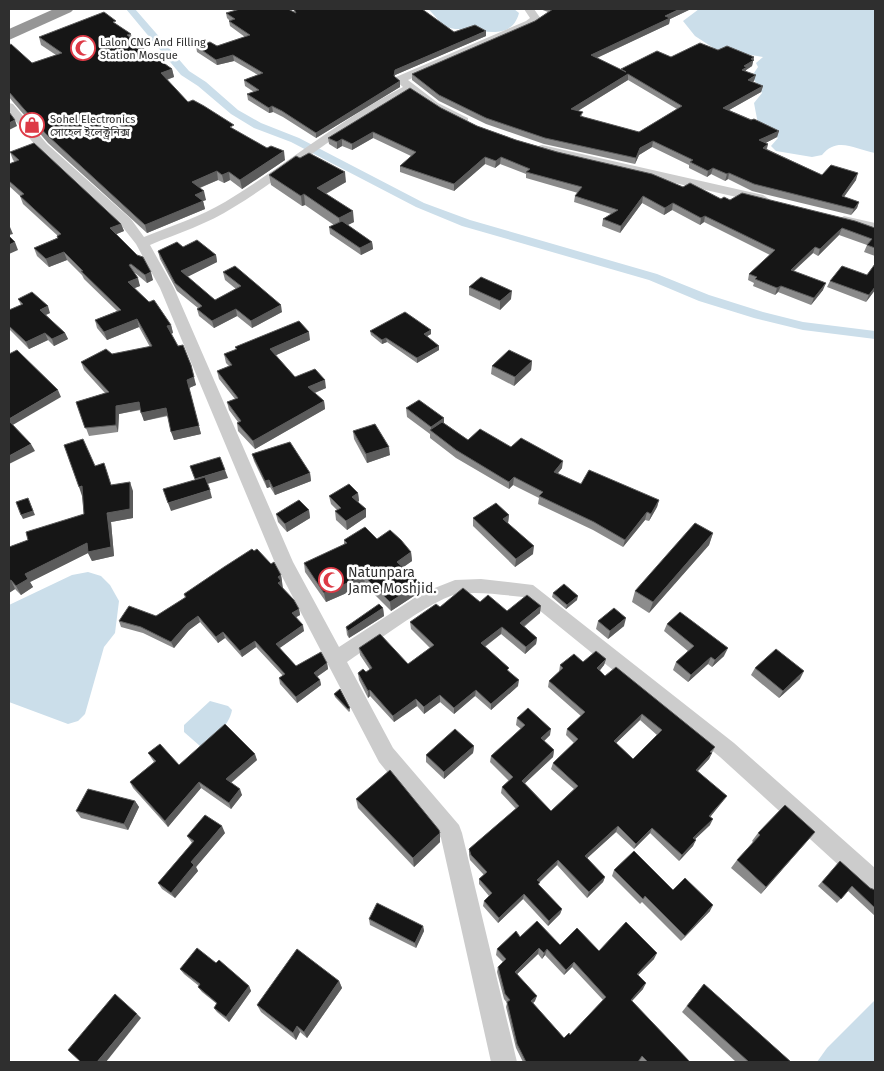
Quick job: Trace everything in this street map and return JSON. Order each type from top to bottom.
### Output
[{"type":"highway","points":[[9,25],[45,9]]},
{"type":"highway","points":[[9,35],[66,9]]},
{"type":"street","points":[[473,124],[434,105],[400,79],[530,23],[536,19],[529,9]]},
{"type":"street","points":[[142,243],[227,206],[338,130],[411,87]]},
{"type":"street","points":[[9,106],[43,147],[126,222],[142,243],[167,288],[284,563],[386,755],[451,832],[504,1062]]},
{"type":"street","points":[[532,146],[776,203]]},
{"type":"street","points":[[831,217],[875,227]]},
{"type":"street","points":[[335,660],[429,598],[455,587],[481,586],[527,590],[727,750],[875,883]]},
{"type":"water","points":[[428,9],[514,9],[519,13],[511,27],[498,32],[491,32],[448,27]]},
{"type":"water","points":[[699,9],[875,9],[875,153],[847,145],[834,146],[822,155],[812,157],[776,151],[771,146],[778,138],[758,124],[754,103],[762,93],[752,76],[758,67],[756,63],[763,57],[715,49],[695,36],[683,21]]},
{"type":"water","points":[[88,572],[101,576],[110,585],[119,601],[115,633],[104,647],[85,714],[78,721],[68,724],[9,702],[9,605],[72,575]]},
{"type":"water","points":[[210,701],[228,706],[232,710],[228,721],[221,730],[204,746],[200,746],[184,732],[184,725]]},
{"type":"water","points":[[875,1000],[875,1062],[817,1062],[827,1048]]},
{"type":"building","points":[[240,9],[288,9],[296,13],[294,9],[422,9],[454,32],[475,25],[486,31],[395,70],[394,76],[400,81],[316,133],[282,111],[272,106],[269,108],[247,94],[259,90],[244,80],[263,73],[233,55],[216,60],[196,46],[210,42],[217,46],[250,35],[229,21],[235,19],[226,13]]},
{"type":"building","points":[[553,9],[680,9],[665,16],[670,18],[591,55],[626,72],[621,69],[657,51],[671,57],[700,43],[718,50],[727,46],[754,57],[751,59],[754,60],[744,66],[747,67],[742,70],[756,75],[748,80],[763,86],[723,108],[751,120],[754,119],[779,131],[759,140],[768,144],[763,148],[822,175],[831,165],[858,173],[842,196],[859,202],[854,209],[754,184],[713,168],[708,171],[690,162],[693,160],[653,141],[640,148],[636,158],[545,138],[486,118],[439,95],[412,74],[535,21]],"holes":[[[628,74],[682,106],[639,132],[580,116],[583,112],[571,109]]]},
{"type":"building","points":[[104,12],[116,21],[113,22],[131,34],[127,35],[139,44],[137,44],[172,69],[161,73],[188,102],[193,100],[204,106],[234,125],[230,127],[267,148],[271,146],[284,151],[240,180],[229,172],[222,175],[217,171],[192,182],[204,191],[195,195],[203,201],[145,225],[46,134],[9,92],[9,45],[11,44],[32,63],[62,53],[39,37]]},
{"type":"building","points":[[410,88],[441,108],[477,126],[516,140],[557,152],[652,174],[683,187],[690,183],[721,199],[724,197],[730,200],[742,193],[855,221],[875,228],[875,248],[867,245],[872,239],[842,228],[820,249],[815,247],[791,270],[826,283],[814,298],[781,286],[777,288],[755,279],[757,277],[749,274],[775,250],[705,216],[701,218],[673,203],[665,208],[643,196],[621,226],[603,219],[618,210],[575,196],[582,187],[526,172],[530,169],[501,157],[496,161],[485,157],[454,184],[400,166],[416,152],[373,132],[352,144],[342,139],[337,142],[328,138]]},
{"type":"building","points":[[9,112],[15,120],[9,123]]},
{"type":"building","points":[[34,143],[121,224],[110,228],[137,255],[143,257],[151,272],[145,275],[131,264],[129,265],[138,278],[128,282],[149,302],[154,300],[171,325],[167,326],[178,346],[183,345],[194,377],[187,380],[199,426],[171,432],[166,408],[141,413],[139,402],[116,406],[116,425],[85,428],[76,402],[109,392],[81,362],[106,349],[112,354],[152,346],[137,319],[104,332],[95,320],[121,310],[64,252],[46,259],[34,248],[58,238],[57,236],[61,234],[20,196],[24,194],[9,181],[9,164],[19,160],[10,152]]},
{"type":"building","points":[[309,153],[345,172],[317,188],[353,211],[339,218],[304,194],[301,196],[269,175],[296,156],[300,158]]},
{"type":"building","points":[[342,221],[372,242],[360,248],[329,227]]},
{"type":"building","points":[[9,236],[15,242],[9,245]]},
{"type":"building","points":[[197,240],[216,255],[181,271],[215,300],[241,286],[223,272],[235,266],[281,305],[251,321],[236,309],[212,321],[197,309],[202,306],[175,283],[158,251],[177,242],[183,247]]},
{"type":"building","points":[[875,264],[875,287],[869,295],[830,281],[842,266],[867,275]]},
{"type":"building","points":[[481,277],[512,291],[500,301],[469,287]]},
{"type":"building","points":[[32,292],[48,306],[40,310],[65,333],[52,339],[45,333],[26,342],[9,326],[9,310],[23,304],[18,299]]},
{"type":"building","points":[[405,312],[431,330],[424,334],[439,346],[417,358],[386,338],[382,340],[370,331]]},
{"type":"building","points":[[299,321],[309,332],[270,349],[295,377],[315,369],[325,380],[308,387],[324,401],[253,441],[237,423],[241,421],[227,402],[238,398],[217,371],[232,365],[224,354],[237,349],[235,347]]},
{"type":"building","points":[[17,350],[58,390],[9,419],[9,354]]},
{"type":"building","points":[[509,350],[532,361],[515,377],[492,366]]},
{"type":"building","points":[[419,400],[444,418],[431,427],[406,408]]},
{"type":"building","points":[[9,421],[31,444],[9,456]]},
{"type":"building","points":[[442,422],[468,440],[480,429],[511,447],[521,438],[563,461],[554,472],[581,484],[589,470],[659,500],[651,514],[647,512],[625,540],[594,522],[539,496],[543,492],[514,477],[509,482],[456,450],[430,430]]},
{"type":"building","points":[[375,424],[389,447],[366,454],[353,431]]},
{"type":"building","points":[[83,439],[95,466],[104,463],[111,485],[130,482],[130,509],[107,513],[111,547],[88,552],[87,543],[25,574],[28,579],[16,586],[11,580],[9,581],[9,547],[28,540],[26,532],[84,514],[82,486],[79,487],[64,445]]},
{"type":"building","points":[[290,442],[310,473],[273,488],[269,480],[265,481],[252,454]]},
{"type":"building","points":[[220,457],[225,470],[195,479],[190,466]]},
{"type":"building","points":[[205,477],[210,490],[168,503],[163,489]]},
{"type":"building","points":[[349,484],[358,493],[352,497],[366,509],[346,521],[335,511],[341,508],[329,496]]},
{"type":"building","points":[[28,498],[33,511],[21,515],[16,502]]},
{"type":"building","points":[[299,500],[309,510],[285,524],[276,514]]},
{"type":"building","points":[[496,503],[509,515],[503,519],[534,546],[516,559],[473,518]]},
{"type":"building","points":[[695,523],[713,533],[653,602],[635,591]]},
{"type":"building","points":[[365,527],[377,539],[390,530],[411,552],[397,562],[420,583],[390,602],[364,576],[324,593],[304,563],[347,543],[344,540]]},
{"type":"building","points":[[252,549],[254,551],[257,549],[271,564],[274,562],[281,575],[278,577],[281,581],[278,583],[294,600],[299,609],[292,613],[303,625],[276,644],[296,666],[321,652],[327,663],[314,673],[320,680],[296,697],[279,678],[285,674],[255,641],[240,651],[223,632],[216,637],[198,616],[187,624],[171,642],[141,627],[119,621],[129,606],[156,616],[186,597],[184,594]]},
{"type":"building","points":[[564,584],[578,596],[567,605],[553,593]]},
{"type":"building","points":[[463,588],[480,602],[488,595],[507,611],[527,595],[541,606],[520,623],[537,638],[526,647],[502,627],[481,643],[509,668],[507,670],[519,680],[491,704],[476,690],[454,708],[440,695],[424,707],[416,699],[393,716],[370,690],[368,691],[358,673],[363,669],[366,672],[372,668],[359,648],[380,634],[408,664],[434,645],[410,622],[436,604],[440,607]]},
{"type":"building","points":[[379,604],[383,608],[348,631],[346,627]]},
{"type":"building","points":[[614,608],[626,618],[610,631],[598,621]]},
{"type":"building","points":[[680,612],[728,648],[715,660],[711,657],[691,675],[676,662],[694,646],[667,624]]},
{"type":"building","points":[[776,649],[804,671],[783,691],[755,668]]},
{"type":"building","points":[[596,651],[606,659],[597,668],[605,676],[616,667],[715,747],[710,752],[712,753],[696,770],[727,796],[709,816],[713,819],[693,838],[696,840],[682,855],[652,828],[636,844],[618,826],[585,856],[605,877],[589,892],[558,860],[537,880],[540,882],[538,884],[562,909],[549,921],[524,894],[499,918],[484,901],[492,893],[479,879],[487,872],[471,855],[469,849],[519,806],[502,787],[513,777],[491,756],[525,725],[517,718],[528,708],[551,729],[541,738],[554,750],[522,781],[551,811],[578,786],[553,763],[578,739],[567,729],[585,712],[549,681],[563,668],[560,665],[574,654],[583,662]],"holes":[[[642,714],[662,730],[633,759],[614,741]]]},
{"type":"building","points":[[340,689],[350,708],[348,709],[334,694]]},
{"type":"building","points":[[225,724],[255,754],[226,779],[240,789],[229,803],[199,782],[165,821],[130,782],[156,761],[148,753],[160,744],[179,765]]},
{"type":"building","points":[[455,729],[474,746],[444,772],[426,755]]},
{"type":"building","points":[[390,770],[440,833],[413,858],[356,799]]},
{"type":"building","points":[[88,789],[135,801],[124,824],[76,811]]},
{"type":"building","points":[[785,805],[815,832],[766,887],[737,860],[760,835],[758,833]]},
{"type":"building","points":[[205,815],[222,826],[191,862],[194,865],[171,893],[158,883],[194,841],[187,836]]},
{"type":"building","points":[[634,851],[673,890],[685,878],[713,905],[685,936],[645,896],[643,899],[614,870]]},
{"type":"building","points":[[840,861],[870,888],[875,890],[875,908],[852,886],[841,899],[822,882]]},
{"type":"building","points":[[377,903],[423,926],[415,943],[369,919]]},
{"type":"building","points":[[537,921],[560,945],[577,928],[599,951],[626,922],[657,953],[637,974],[646,983],[631,1000],[690,1062],[648,1062],[642,1056],[638,1062],[526,1062],[517,1044],[507,1002],[510,1000],[505,994],[498,967],[506,959],[497,949],[516,931],[520,937]],"holes":[[[539,948],[544,953],[547,949],[566,970],[574,962],[606,997],[570,1035],[569,1033],[564,1038],[531,1001],[537,996],[515,972]]]},
{"type":"building","points":[[197,948],[216,963],[219,960],[249,986],[226,1017],[214,1008],[217,1003],[198,987],[200,984],[180,969]]},
{"type":"building","points":[[297,949],[339,981],[304,1032],[297,1026],[293,1033],[257,1005]]},
{"type":"building","points":[[704,984],[791,1062],[749,1062],[687,1006]]},
{"type":"building","points":[[115,994],[137,1014],[97,1062],[81,1062],[68,1050]]},
{"type":"waterway","points":[[130,9],[156,42],[185,73],[202,84],[235,112],[257,125],[295,140],[420,205],[466,223],[653,277],[704,298],[759,315],[803,326],[875,335]]},
{"type":"place","name":"Lalon CNG And Filling Station Mosque","points":[[83,48]]},
{"type":"place","name":"Sohel Electronics সোহেল ইলেক্ট্রনিক্স","points":[[32,125]]},
{"type":"place","name":"Natunpara Jame Moshjid.","points":[[331,580]]}]
